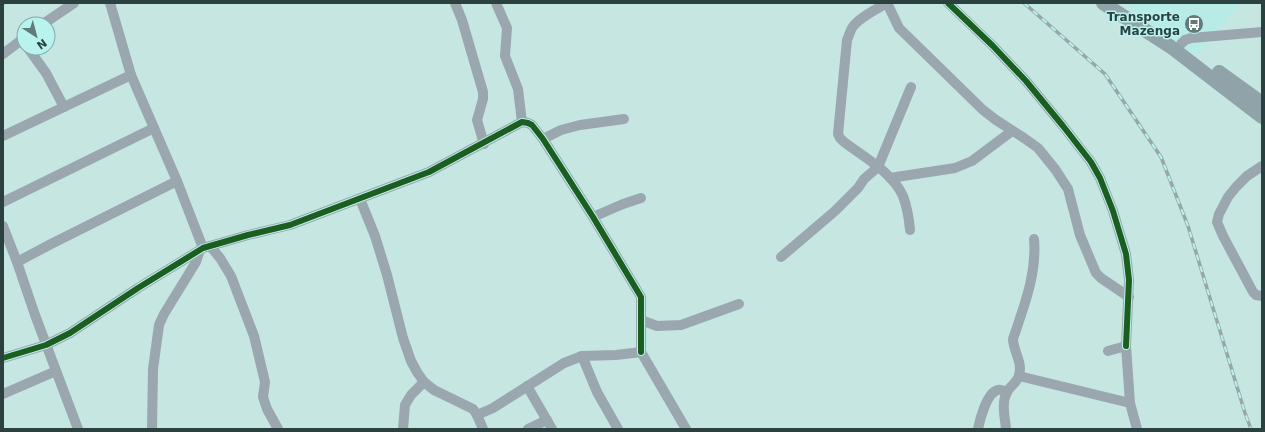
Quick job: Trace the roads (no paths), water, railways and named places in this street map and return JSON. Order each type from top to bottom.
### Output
[{"type":"highway","points":[[1103,3],[1172,47],[1262,117]]},
{"type":"highway","points":[[1120,3],[1181,44],[1262,103]]},
{"type":"street","points":[[55,16],[74,3]]},
{"type":"street","points":[[110,3],[131,75],[205,248],[220,258],[231,276],[254,336],[265,382],[263,397],[264,402],[278,429]]},
{"type":"street","points":[[455,3],[462,20],[483,92],[483,99],[477,120],[484,144]]},
{"type":"street","points":[[496,3],[506,23],[506,56],[518,89],[522,122]]},
{"type":"street","points":[[910,230],[907,207],[902,194],[890,178],[878,167],[844,142],[838,134],[847,40],[851,28],[854,24],[887,3],[899,28],[983,110],[1038,148],[1055,169],[1068,189],[1080,235],[1096,273],[1129,297]]},
{"type":"street","points":[[948,3],[993,46],[1026,81],[1063,126],[1100,178],[1113,211],[1126,254],[1129,280],[1126,346],[1130,403],[1137,429]]},
{"type":"street","points":[[1181,44],[1185,40],[1191,38],[1262,32]]},
{"type":"street","points":[[3,54],[16,45]]},
{"type":"street","points":[[34,56],[46,73],[64,107]]},
{"type":"street","points":[[3,136],[131,75]]},
{"type":"street","points":[[781,257],[835,211],[858,188],[864,179],[878,167],[911,87]]},
{"type":"street","points":[[543,139],[561,130],[580,125],[624,119]]},
{"type":"street","points":[[3,358],[46,345],[70,333],[138,288],[205,248],[248,235],[290,225],[428,172],[484,144],[522,122],[532,125],[543,139],[594,217],[641,297],[642,352],[686,429]]},
{"type":"street","points":[[3,202],[154,128]]},
{"type":"street","points":[[890,178],[955,168],[972,161],[1012,131]]},
{"type":"street","points":[[1262,166],[1247,176],[1236,187],[1222,208],[1217,222],[1253,292],[1256,295],[1262,296]]},
{"type":"street","points":[[17,262],[177,181]]},
{"type":"street","points":[[594,217],[641,198]]},
{"type":"street","points":[[360,199],[376,236],[403,338],[417,372],[424,382],[434,390],[473,409],[483,429]]},
{"type":"street","points":[[3,226],[78,429]]},
{"type":"street","points":[[1006,429],[1004,405],[1007,392],[1019,376],[1019,360],[1013,346],[1013,339],[1032,277],[1035,252],[1034,239]]},
{"type":"street","points":[[152,429],[153,369],[159,325],[164,314],[205,248]]},
{"type":"street","points":[[641,320],[657,326],[681,325],[739,304]]},
{"type":"street","points":[[1108,351],[1126,346]]},
{"type":"street","points":[[477,415],[493,408],[564,363],[582,356],[616,355],[642,352]]},
{"type":"street","points":[[582,356],[598,392],[618,429]]},
{"type":"street","points":[[3,394],[56,371]]},
{"type":"street","points":[[1019,376],[1130,403]]},
{"type":"street","points":[[405,426],[405,405],[411,395],[424,382]]},
{"type":"street","points":[[527,386],[550,425],[528,429]]},
{"type":"street","points":[[978,429],[984,407],[992,393],[996,390],[1007,392]]},
{"type":"railway","points":[[1024,3],[1105,74],[1161,157],[1188,226],[1251,429]]},
{"type":"place","name":"Transporte Mazenga","points":[[1194,24]]}]
